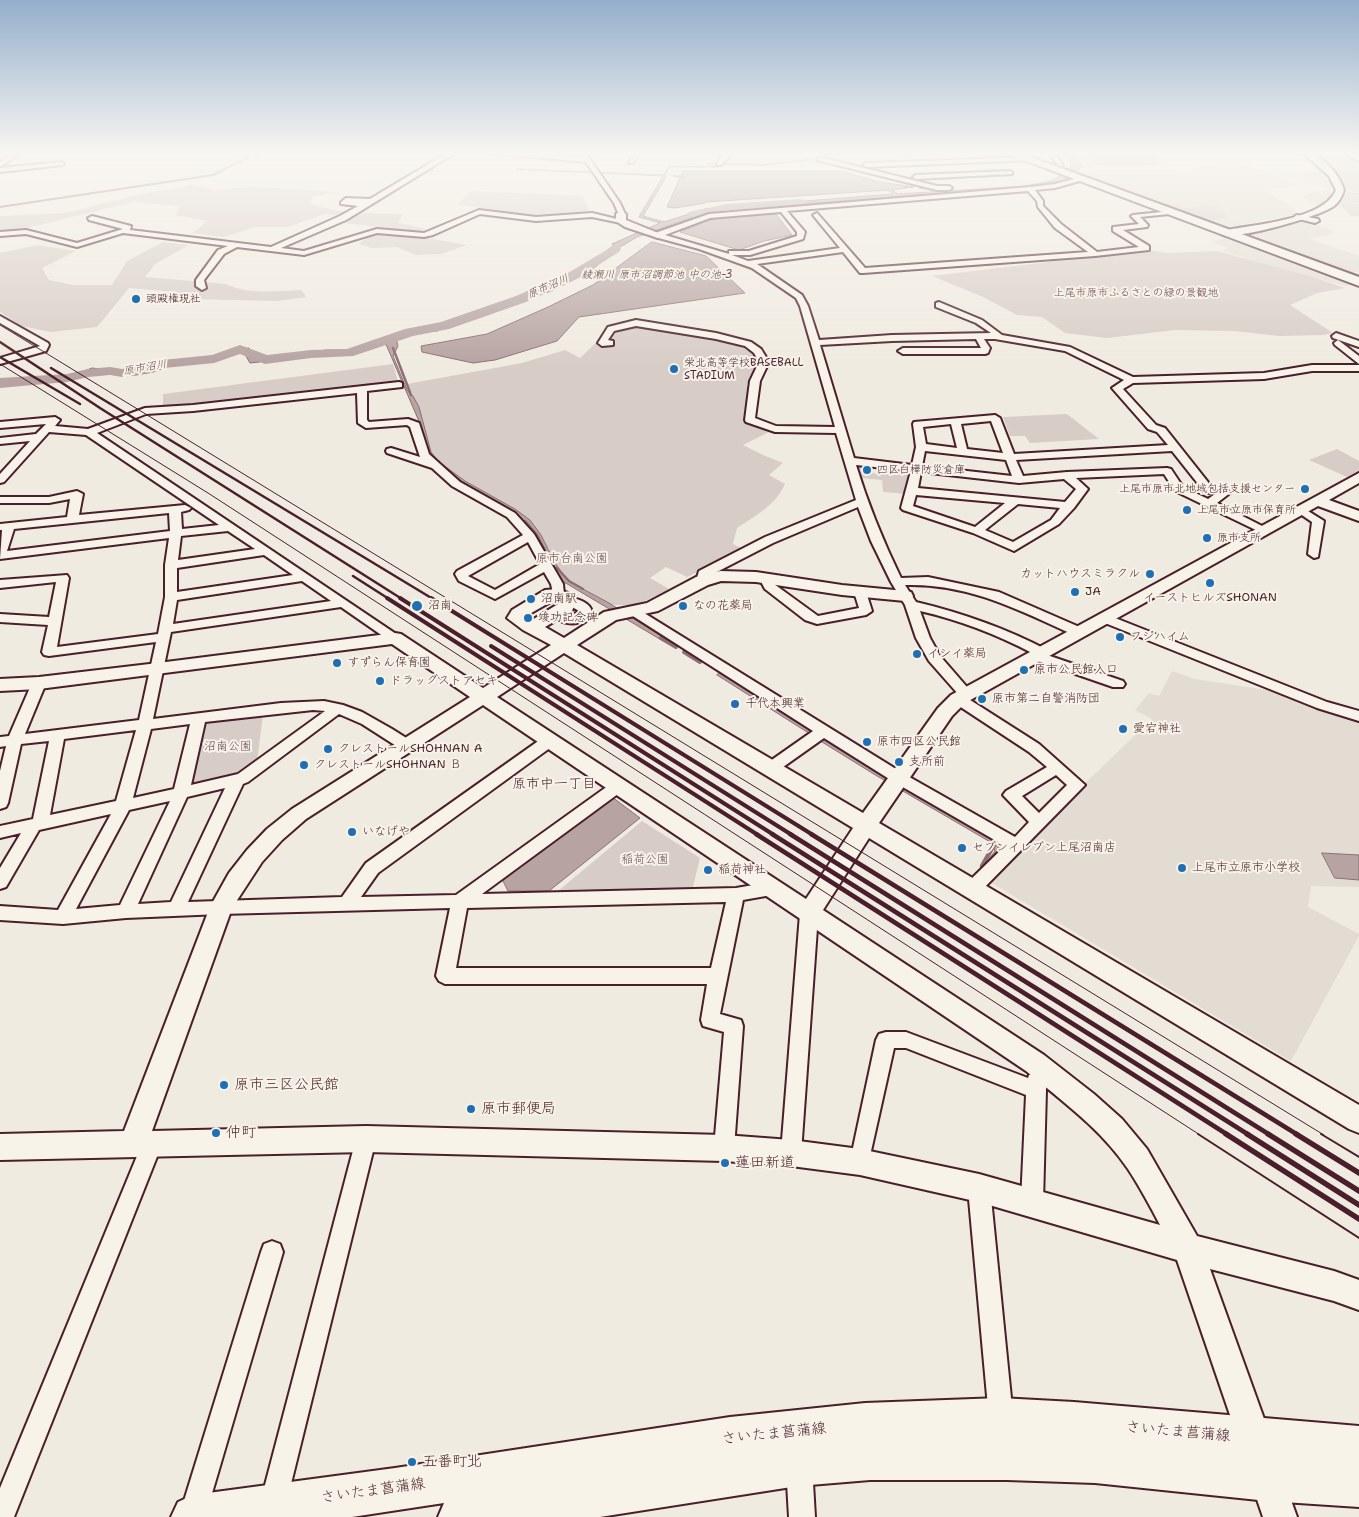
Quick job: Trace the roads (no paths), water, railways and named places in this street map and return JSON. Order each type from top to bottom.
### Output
[{"type":"main road","points":[[1203,224],[1230,233]]},
{"type":"main road","points":[[1206,224],[1359,280]]},
{"type":"main road","name":"さいたま菖蒲線","points":[[193,1517],[458,1480],[601,1456],[795,1430],[908,1422],[1001,1419],[1359,1447]]},
{"type":"main road","points":[[460,1517],[798,1465],[870,1459],[926,1458],[1085,1461],[1274,1498],[1359,1486]]},
{"type":"street","points":[[114,224],[130,228],[128,231]]},
{"type":"street","points":[[271,250],[330,224]]},
{"type":"street","points":[[0,234],[26,232],[76,245],[117,231],[128,231],[304,253],[383,230],[424,234],[433,233],[454,224]]},
{"type":"street","points":[[633,224],[640,229],[659,233],[748,263],[799,297],[804,306],[816,343],[862,502],[877,541],[934,658],[962,696],[1034,748],[1077,784],[972,889]]},
{"type":"street","points":[[659,233],[687,224]]},
{"type":"street","points":[[659,233],[668,233],[732,252],[746,254],[800,237],[801,232],[794,224]]},
{"type":"street","points":[[825,224],[863,271],[1014,261],[1146,248],[1116,229],[1144,225],[1143,224]]},
{"type":"street","points":[[1056,224],[1095,254]]},
{"type":"street","points":[[1230,233],[1269,224]]},
{"type":"street","points":[[202,288],[200,280],[221,252],[236,245]]},
{"type":"street","points":[[748,263],[846,249]]},
{"type":"street","points":[[939,305],[985,324],[993,329],[999,337]]},
{"type":"street","points":[[0,360],[43,349],[45,345],[1,321]]},
{"type":"street","points":[[610,344],[602,343],[611,329],[620,324],[636,323],[716,336],[748,344],[758,351],[764,362],[755,381],[750,420],[775,429],[840,430]]},
{"type":"street","points":[[903,351],[985,351],[986,348],[978,336]]},
{"type":"street","points":[[816,343],[892,338],[999,337],[1067,349],[1131,380],[1264,376],[1302,369],[1359,368]]},
{"type":"street","points":[[1359,344],[1337,339],[1359,361]]},
{"type":"street","points":[[1131,380],[1117,388],[1152,427],[1161,430],[1207,488]]},
{"type":"street","points":[[0,441],[44,433],[89,432],[145,411],[400,385]]},
{"type":"street","points":[[362,390],[362,421],[366,425],[408,422],[415,425],[424,455],[456,484],[511,515],[530,536],[568,606],[536,627]]},
{"type":"street","points":[[1018,480],[994,418],[918,424],[921,447],[907,508],[977,531],[1014,547],[1055,522],[1070,506],[1082,489],[1068,475]]},
{"type":"street","points":[[0,425],[55,420],[14,462],[0,480]]},
{"type":"street","points":[[955,421],[963,452]]},
{"type":"street","points":[[89,432],[482,697],[1035,1063],[1086,1103],[1137,1158],[1188,1248],[1274,1498]]},
{"type":"street","points":[[921,447],[1009,458],[1175,448]]},
{"type":"street","points":[[391,451],[437,466]]},
{"type":"street","points":[[851,461],[1018,480],[1068,475],[1166,471],[1179,489],[1262,530]]},
{"type":"street","points":[[0,464],[14,462]]},
{"type":"street","points":[[791,1153],[809,914],[866,825],[946,712],[962,696],[1359,477]]},
{"type":"street","points":[[1179,489],[1207,488],[1224,493],[1210,504]]},
{"type":"street","points":[[912,491],[1070,506]]},
{"type":"street","points":[[0,500],[14,498],[50,500],[76,494],[72,520]]},
{"type":"street","points":[[1317,500],[1359,516]]},
{"type":"street","points":[[977,531],[1015,501]]},
{"type":"street","points":[[702,581],[703,574],[770,540],[862,502]]},
{"type":"street","points":[[198,506],[5,527],[0,554],[230,527]]},
{"type":"street","points":[[63,917],[123,806],[145,724],[165,633],[171,597],[170,565],[176,534],[175,509]]},
{"type":"street","points":[[1300,509],[1318,521],[1314,554]]},
{"type":"street","points":[[530,536],[460,574],[463,578],[495,595],[546,566]]},
{"type":"street","points":[[170,565],[266,551]]},
{"type":"street","points":[[1,1517],[143,1144],[206,942],[221,907],[250,860],[264,842],[280,828],[315,803],[610,616],[652,607],[702,581],[720,576],[765,578],[860,592],[904,594],[1011,636],[1040,654],[1118,684]]},
{"type":"street","points":[[171,597],[304,577]]},
{"type":"street","points":[[0,584],[63,578],[49,652],[343,603]]},
{"type":"street","points":[[765,578],[768,586],[810,617],[817,620],[866,611],[860,592]]},
{"type":"street","points":[[904,594],[928,581],[996,595],[1079,632]]},
{"type":"street","points":[[563,598],[548,596],[518,614],[516,618],[536,627],[1359,1120]]},
{"type":"street","points":[[631,611],[818,735],[896,783],[1016,845]]},
{"type":"street","points":[[0,618],[55,621]]},
{"type":"street","points":[[1105,618],[1322,705],[1359,716]]},
{"type":"street","points":[[0,685],[38,683],[158,669],[395,638]]},
{"type":"street","points":[[0,803],[7,742],[38,683]]},
{"type":"street","points":[[7,742],[281,708],[322,706],[338,708],[371,722],[406,745]]},
{"type":"street","points":[[0,832],[181,794],[243,778],[338,708]]},
{"type":"street","points":[[126,911],[181,794],[199,718]]},
{"type":"street","points":[[771,768],[818,735]]},
{"type":"street","points":[[0,882],[37,824],[57,736]]},
{"type":"street","points":[[347,904],[372,868],[549,741]]},
{"type":"street","points":[[1039,822],[1011,795],[1057,768]]},
{"type":"street","points":[[176,909],[236,779]]},
{"type":"street","points":[[617,786],[460,901],[445,976],[718,976]]},
{"type":"street","points":[[0,913],[63,917],[126,911],[221,907],[736,895],[771,889]]},
{"type":"street","points":[[724,1148],[734,1026],[710,1020],[736,895]]},
{"type":"street","points":[[860,1162],[886,1040],[906,1040],[1036,1090]]},
{"type":"street","points":[[1032,1202],[1036,1090],[1035,1063]]},
{"type":"street","points":[[272,1505],[366,1140]]},
{"type":"street","points":[[0,1147],[366,1140],[724,1148],[791,1153],[860,1162],[979,1188],[1188,1248],[1334,1286],[1359,1295]]},
{"type":"street","points":[[979,1188],[1001,1419]]},
{"type":"street","points":[[193,1517],[272,1252]]},
{"type":"street","points":[[798,1465],[802,1517]]},
{"type":"water","points":[[658,224],[674,224],[637,237],[620,247],[589,272],[551,291],[469,320],[451,324],[437,331],[407,334],[396,338],[398,346],[393,356],[407,390],[419,407],[431,452],[439,462],[465,481],[515,509],[530,520],[541,535],[555,563],[568,581],[609,603],[666,639],[663,641],[564,582],[557,576],[538,536],[531,527],[511,511],[461,483],[429,454],[421,426],[385,342],[358,351],[250,363],[243,351],[222,359],[172,365],[153,372],[136,375],[92,372],[70,377],[92,368],[133,373],[154,369],[175,361],[219,357],[234,350],[249,348],[258,359],[309,355],[325,350],[350,350],[399,333],[435,329],[450,321],[482,314],[562,285],[590,268],[589,264],[614,245],[612,244]]},
{"type":"water","points":[[701,224],[783,224],[792,235],[764,241],[739,250],[680,232]]},
{"type":"water","name":"綾瀬川 原市沼調節池 中の池-3","points":[[652,242],[706,256],[745,293],[579,317],[557,341],[495,360],[473,363],[422,352],[421,346],[487,334],[548,307],[593,285]]},
{"type":"water","points":[[720,673],[809,730],[807,732],[717,675]]},
{"type":"water","points":[[825,739],[880,774],[987,835],[998,843],[1000,851],[983,871],[982,868],[995,851],[992,843],[822,742]]},
{"type":"water","points":[[612,797],[640,818],[549,891],[508,891],[503,881]]},
{"type":"water","points":[[1322,853],[1359,855],[1359,880],[1335,878]]},
{"type":"waterway","name":"原市沼川","points":[[0,383],[67,378],[88,373],[110,371],[122,373],[144,370],[162,364],[214,359],[240,349],[265,360],[311,354],[348,353],[410,332],[444,326],[521,299],[572,276],[615,249]]},
{"type":"waterway","points":[[393,348],[411,395]]},
{"type":"waterway","points":[[525,521],[537,535],[547,555]]},
{"type":"waterway","points":[[557,568],[569,581],[583,589]]},
{"type":"waterway","points":[[661,638],[676,647]]},
{"type":"waterway","points":[[684,652],[700,662]]},
{"type":"waterway","points":[[982,866],[995,843]]},
{"type":"tram line","points":[[0,325],[1324,1135]]},
{"type":"tram line","points":[[0,364],[208,493],[1200,1135]]},
{"type":"tram line","points":[[1198,1134],[1359,1238]]},
{"type":"tram line","points":[[1321,1134],[1359,1157]]},
{"type":"railway","points":[[0,342],[100,408],[402,599]]},
{"type":"railway","points":[[0,357],[80,404]]},
{"type":"railway","points":[[51,368],[433,599]]},
{"type":"railway","points":[[353,576],[389,599]]},
{"type":"railway","points":[[387,598],[758,835]]},
{"type":"railway","points":[[400,598],[774,835]]},
{"type":"railway","points":[[431,598],[813,835]]},
{"type":"railway","points":[[491,646],[792,835]]},
{"type":"railway","points":[[756,834],[1228,1135]]},
{"type":"railway","points":[[772,834],[1249,1135]]},
{"type":"railway","points":[[790,834],[1270,1135]]},
{"type":"railway","points":[[811,834],[1298,1135]]},
{"type":"railway","points":[[1226,1134],[1359,1219]]},
{"type":"railway","points":[[1247,1134],[1359,1205]]},
{"type":"railway","points":[[1268,1134],[1359,1191]]},
{"type":"railway","points":[[1296,1134],[1359,1173]]},
{"type":"place","name":"頭殿権現社","points":[[136,299]]},
{"type":"place","name":"栄北高等学校BASEBALL STADIUM","points":[[674,369]]},
{"type":"place","name":"四区白樺防災倉庫","points":[[867,470]]},
{"type":"place","name":"上尾市原市北地域包括支援センター","points":[[1305,489]]},
{"type":"place","name":"上尾市立原市保育所","points":[[1187,510]]},
{"type":"place","name":"原市支所","points":[[1207,538]]},
{"type":"place","name":"カットハウスミラクル","points":[[1150,574]]},
{"type":"place","name":"イーストヒルズSHONAN","points":[[1210,583]]},
{"type":"place","name":"JA","points":[[1075,592]]},
{"type":"place","name":"沼南駅","points":[[531,599]]},
{"type":"place","name":"沼南","points":[[417,606]]},
{"type":"place","name":"なの花薬局","points":[[683,606]]},
{"type":"place","name":"竣功記念碑","points":[[528,618]]},
{"type":"place","name":"フジハイム","points":[[1120,637]]},
{"type":"place","name":"イシイ薬局","points":[[917,654]]},
{"type":"place","name":"すずらん保育園","points":[[337,663]]},
{"type":"place","name":"原市公民館入口","points":[[1024,670]]},
{"type":"place","name":"ドラッグストアセキ","points":[[380,681]]},
{"type":"place","name":"原市第二自警消防団","points":[[982,699]]},
{"type":"place","name":"千代本興業","points":[[735,704]]},
{"type":"place","name":"愛宕神社","points":[[1123,729]]},
{"type":"place","name":"原市四区公民館","points":[[867,742]]},
{"type":"place","name":"クレストールSHOHNAN A","points":[[328,749]]},
{"type":"place","name":"支所前","points":[[899,762]]},
{"type":"place","name":"クレストールSHOHNAN Ｂ","points":[[304,765]]},
{"type":"place","name":"いなげや","points":[[352,832]]},
{"type":"place","name":"セブンイレブン上尾沼南店","points":[[962,848]]},
{"type":"place","name":"上尾市立原市小学校","points":[[1182,868]]},
{"type":"place","name":"稲荷神社","points":[[708,870]]},
{"type":"place","name":"原市三区公民館","points":[[224,1085]]},
{"type":"place","name":"原市郵便局","points":[[471,1109]]},
{"type":"place","name":"仲町","points":[[216,1133]]},
{"type":"place","name":"蓮田新道","points":[[725,1163]]},
{"type":"place","name":"五番町北","points":[[412,1462]]},
{"type":"district","name":"原市中一丁目","points":[[554,784]]},
{"type":"park label","name":"上尾市原市ふるさとの緑の景観地","points":[[1136,293]]},
{"type":"park label","name":"原市台南公園","points":[[572,559]]},
{"type":"park label","name":"沼南公園","points":[[228,747]]},
{"type":"park label","name":"稲荷公園","points":[[645,860]]}]
